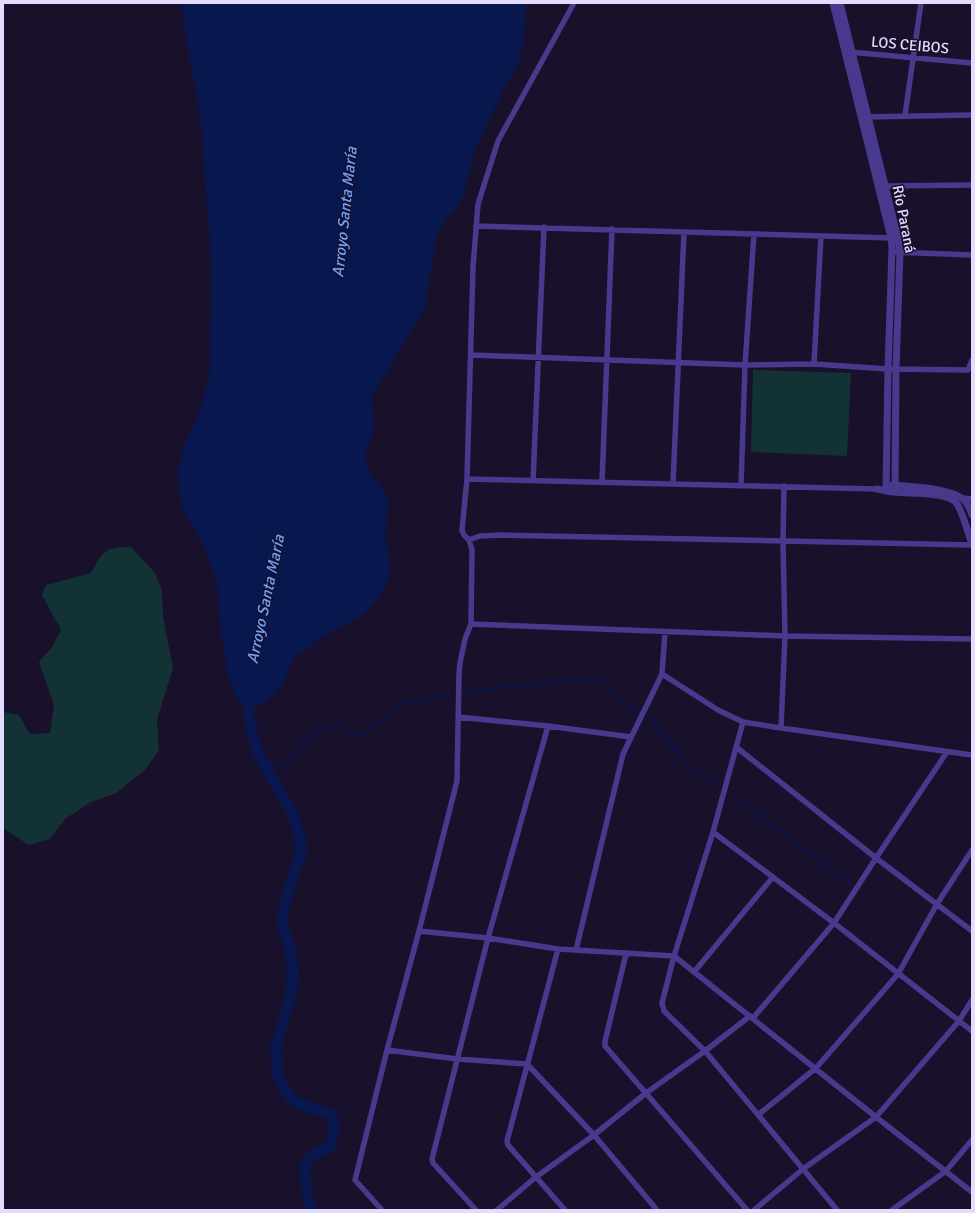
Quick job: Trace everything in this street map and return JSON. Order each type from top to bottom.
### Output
[{"type":"street","points":[[382,1210],[355,1180],[457,781],[460,663],[465,640],[471,624],[470,608],[472,550],[469,540],[464,535],[462,530],[467,479],[473,267],[478,204],[498,141],[574,3]]},
{"type":"street","name":"Río Paraná","points":[[833,3],[848,53],[894,238],[900,253],[896,369],[895,489]]},
{"type":"street","name":"Río Paraná","points":[[840,3],[848,53]]},
{"type":"street","points":[[905,115],[921,3]]},
{"type":"street","name":"LOS CEIBOS","points":[[848,53],[972,63]]},
{"type":"street","points":[[864,117],[905,115],[972,115]]},
{"type":"street","points":[[882,186],[972,185]]},
{"type":"street","points":[[476,226],[894,238]]},
{"type":"street","points":[[534,481],[544,227]]},
{"type":"street","points":[[602,482],[612,230]]},
{"type":"street","points":[[673,484],[677,362],[684,232]]},
{"type":"street","points":[[741,486],[745,365],[754,234]]},
{"type":"street","points":[[814,364],[821,236]]},
{"type":"street","name":"Río Paraná","points":[[886,489],[888,369],[892,252],[894,238]]},
{"type":"street","points":[[892,252],[972,255]]},
{"type":"street","points":[[471,355],[745,365],[814,364],[888,369],[968,370],[972,360]]},
{"type":"street","points":[[467,479],[877,489],[927,488],[962,498],[972,499]]},
{"type":"street","points":[[781,728],[785,636],[783,542],[784,486]]},
{"type":"street","points":[[469,540],[480,536],[500,535],[972,545],[961,511],[956,503],[950,498],[895,489]]},
{"type":"street","points":[[962,498],[969,505],[972,515]]},
{"type":"street","points":[[471,624],[785,636],[972,639]]},
{"type":"street","points":[[576,950],[623,754],[662,674],[665,632]]},
{"type":"street","points":[[662,674],[718,710],[743,722],[972,755]]},
{"type":"street","points":[[458,717],[548,726],[631,737]]},
{"type":"street","points":[[743,722],[713,832],[674,956],[662,1003],[664,1011],[705,1052],[837,1210]]},
{"type":"street","points":[[476,1210],[433,1163],[432,1159],[488,938],[548,726]]},
{"type":"street","points":[[736,747],[876,858],[972,931]]},
{"type":"street","points":[[497,1210],[536,1177],[594,1135],[646,1093],[752,1017],[834,922],[947,752]]},
{"type":"street","points":[[713,832],[834,922],[972,1032]]},
{"type":"street","points":[[758,1115],[816,1068],[898,974],[937,904],[972,850]]},
{"type":"street","points":[[694,972],[773,877]]},
{"type":"street","points":[[419,931],[488,938],[558,949],[674,956],[972,1192]]},
{"type":"street","points":[[558,949],[507,1141],[508,1145],[565,1210]]},
{"type":"street","points":[[626,954],[605,1046],[747,1210]]},
{"type":"street","points":[[754,1210],[803,1169],[876,1117],[959,1021],[972,1000]]},
{"type":"street","points":[[387,1050],[457,1059],[527,1064],[594,1135],[657,1210]]},
{"type":"street","points":[[892,1210],[946,1171],[972,1140]]},
{"type":"green space","points":[[753,370],[851,373],[847,456],[751,452]]},
{"type":"green space","points":[[131,547],[155,573],[162,590],[163,617],[173,668],[157,720],[159,750],[145,770],[116,793],[91,802],[65,819],[50,839],[29,845],[3,828],[3,712],[19,715],[30,734],[50,733],[54,705],[39,662],[52,647],[61,630],[42,595],[46,585],[91,573],[105,552],[115,548]]},
{"type":"water","points":[[181,3],[526,3],[524,39],[518,64],[505,86],[474,153],[465,191],[459,206],[447,218],[437,233],[425,308],[371,398],[375,417],[372,436],[364,460],[371,475],[382,486],[389,503],[385,535],[390,563],[387,583],[378,600],[360,617],[333,630],[293,659],[283,684],[267,702],[249,708],[238,701],[228,679],[220,626],[217,583],[205,547],[182,509],[177,478],[183,448],[199,413],[210,372],[211,256],[200,112]]},
{"type":"waterway","points":[[465,692],[601,677],[624,706],[639,713]]},
{"type":"waterway","name":"Arroyo Santa María","points":[[249,693],[249,718],[259,755],[293,814],[301,841],[301,852],[282,915],[283,926],[291,954],[293,975],[290,998],[276,1046],[276,1057],[278,1077],[288,1096],[299,1104],[331,1114],[334,1121],[331,1145],[312,1156],[306,1167],[305,1174],[311,1210]]},
{"type":"waterway","points":[[265,764],[279,764],[287,762],[312,735],[329,725],[337,725],[352,734],[363,735],[397,706],[405,702],[437,699],[450,694]]},
{"type":"waterway","points":[[648,716],[683,759],[711,785]]},
{"type":"waterway","points":[[734,795],[850,885]]}]
